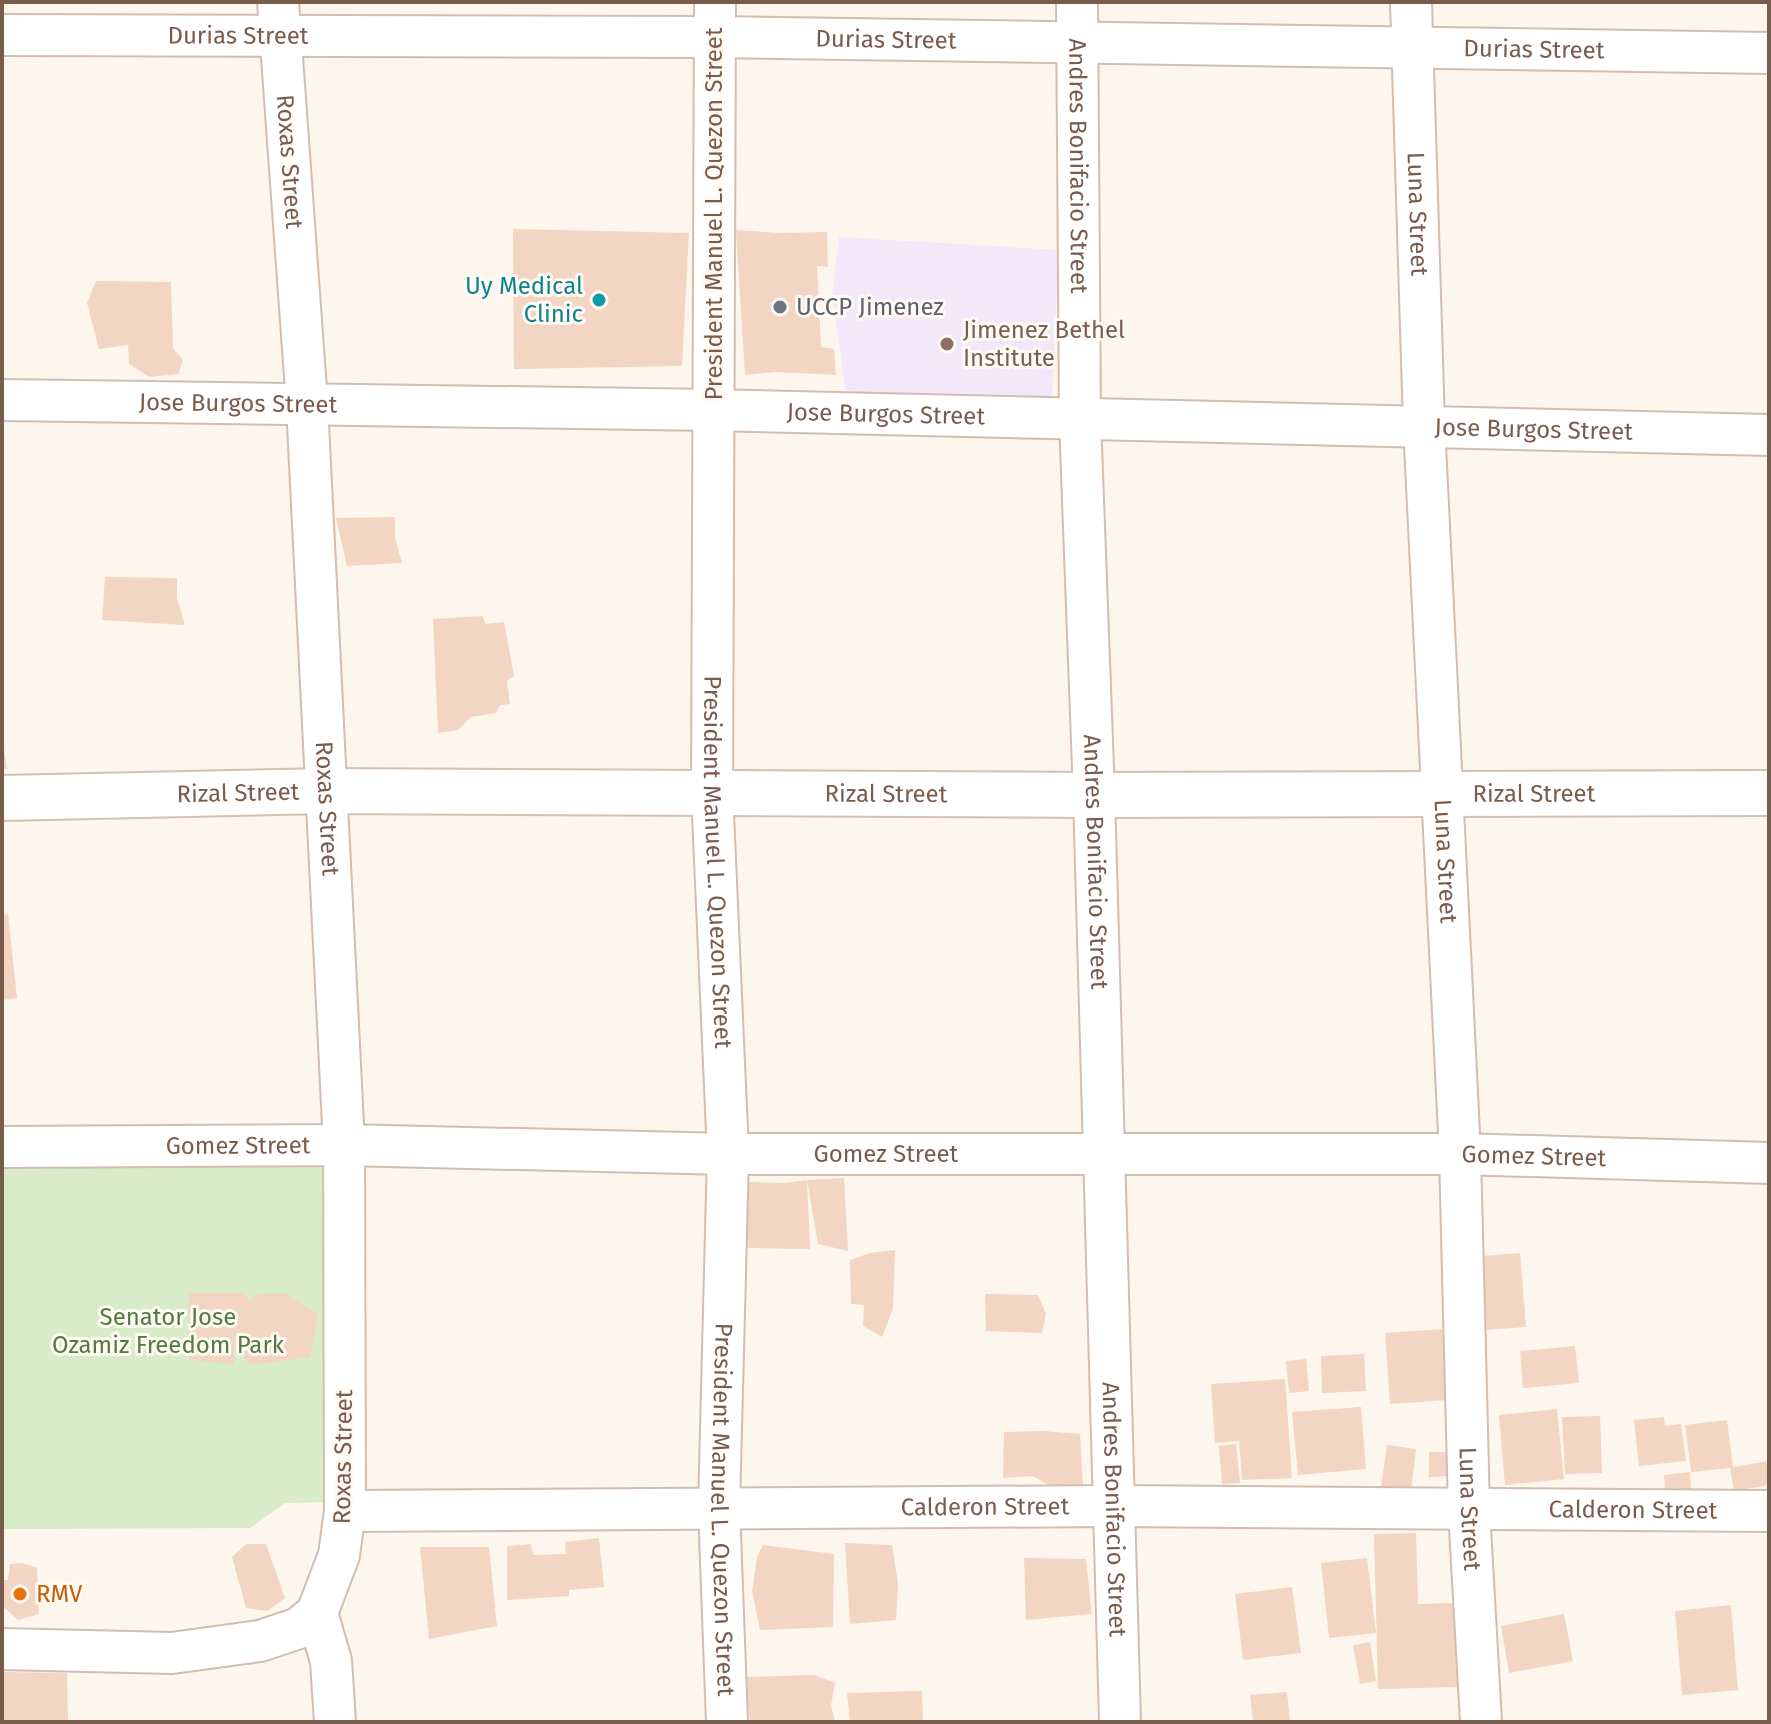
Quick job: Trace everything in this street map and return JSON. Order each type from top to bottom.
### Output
[{"type":"main road","name":"Rizal Street","points":[[2,798],[328,791],[1094,795],[1769,793]]},
{"type":"street","name":"Andres Bonifacio Street","points":[[1077,2],[1080,419],[1094,795],[1120,1722]]},
{"type":"street","name":"Luna Street","points":[[1411,2],[1424,425],[1460,1154],[1469,1510],[1481,1722]]},
{"type":"street","name":"Durias Street","points":[[2,35],[279,20],[424,34],[716,20],[1078,43],[1769,53]]},
{"type":"street","name":"Roxas Street","points":[[279,20],[307,404],[344,1145],[345,1511],[339,1555],[317,1613]]},
{"type":"street","name":"President Manuel L. Quezon Street","points":[[716,20],[712,792],[728,1154],[719,1508],[727,1722]]},
{"type":"street","name":"Jose Burgos Street","points":[[2,400],[713,410],[1769,435]]},
{"type":"street","name":"Gomez Street","points":[[2,1147],[344,1145],[728,1154],[1460,1154],[1769,1163]]},
{"type":"street","name":"Calderon Street","points":[[345,1511],[1113,1506],[1769,1511]]},
{"type":"street","points":[[2,1649],[172,1653],[260,1641],[299,1628],[317,1613],[331,1661],[335,1722]]},
{"type":"shaded area","name":"Jimenez Bethel Institute","points":[[839,237],[1059,250],[1052,397],[846,394],[832,294]]},
{"type":"green space","name":"Senator Jose Ozamiz Freedom Park","points":[[336,1156],[333,1502],[285,1503],[250,1528],[2,1529],[2,1159]]},
{"type":"building","name":"Uy Medical Clinic","points":[[513,229],[689,233],[682,366],[514,369]]},
{"type":"building","name":"UCCP Jimenez","points":[[736,230],[827,232],[828,267],[817,266],[821,347],[834,349],[836,375],[776,372],[745,375]]},
{"type":"building","points":[[96,281],[171,282],[173,348],[183,360],[178,374],[150,377],[129,364],[128,345],[99,349],[87,303]]},
{"type":"building","points":[[395,517],[395,538],[402,563],[347,566],[336,518]]},
{"type":"building","points":[[105,577],[177,578],[177,598],[185,625],[102,620]]},
{"type":"building","points":[[482,616],[486,624],[504,622],[514,676],[507,681],[510,704],[500,705],[496,713],[471,717],[458,730],[438,733],[433,619]]},
{"type":"building","points":[[4,748],[7,769],[2,769]]},
{"type":"building","points":[[8,914],[17,998],[2,1000],[2,915]]},
{"type":"building","points":[[844,1178],[848,1251],[818,1244],[807,1180]]},
{"type":"building","points":[[807,1180],[810,1249],[747,1248],[746,1182]]},
{"type":"building","points":[[895,1250],[893,1309],[882,1337],[863,1326],[864,1305],[851,1304],[850,1260],[870,1253]]},
{"type":"building","points":[[1520,1253],[1526,1327],[1487,1330],[1481,1256]]},
{"type":"building","points":[[189,1293],[243,1293],[250,1301],[258,1294],[285,1293],[318,1315],[310,1357],[250,1365],[234,1345],[234,1365],[189,1359]]},
{"type":"building","points":[[985,1294],[1038,1295],[1046,1314],[1042,1333],[986,1331]]},
{"type":"building","points":[[1442,1329],[1448,1400],[1390,1404],[1385,1333]]},
{"type":"building","points":[[1575,1346],[1579,1383],[1523,1388],[1520,1351]]},
{"type":"building","points":[[1364,1354],[1366,1391],[1322,1393],[1321,1356]]},
{"type":"building","points":[[1306,1359],[1309,1391],[1289,1393],[1286,1361]]},
{"type":"building","points":[[1285,1379],[1292,1478],[1242,1480],[1239,1441],[1215,1443],[1211,1384]]},
{"type":"building","points":[[1361,1407],[1366,1469],[1298,1475],[1292,1412]]},
{"type":"building","points":[[1557,1409],[1564,1479],[1505,1485],[1499,1415]]},
{"type":"building","points":[[1600,1416],[1602,1473],[1565,1474],[1562,1417]]},
{"type":"building","points":[[1664,1417],[1665,1426],[1681,1424],[1686,1461],[1639,1466],[1634,1420]]},
{"type":"building","points":[[1727,1420],[1733,1467],[1768,1461],[1769,1485],[1734,1491],[1730,1468],[1691,1472],[1685,1425]]},
{"type":"building","points":[[1004,1432],[1080,1434],[1083,1486],[1050,1486],[1033,1476],[1003,1478]]},
{"type":"building","points":[[1236,1444],[1240,1483],[1222,1484],[1219,1446]]},
{"type":"building","points":[[1387,1445],[1416,1449],[1411,1491],[1381,1487]]},
{"type":"building","points":[[1429,1452],[1447,1452],[1448,1476],[1429,1477]]},
{"type":"building","points":[[1690,1472],[1691,1490],[1665,1492],[1664,1475]]},
{"type":"building","points":[[1416,1533],[1418,1604],[1456,1603],[1459,1687],[1378,1689],[1374,1534]]},
{"type":"building","points":[[599,1538],[604,1587],[569,1590],[569,1596],[507,1600],[507,1546],[531,1544],[533,1555],[566,1554],[565,1542]]},
{"type":"building","points":[[845,1543],[892,1545],[898,1583],[896,1620],[850,1624]]},
{"type":"building","points":[[246,1544],[266,1544],[285,1598],[267,1611],[246,1608],[232,1557]]},
{"type":"building","points":[[763,1545],[834,1554],[833,1627],[760,1630],[752,1591],[757,1557]]},
{"type":"building","points":[[420,1547],[489,1547],[497,1626],[429,1639]]},
{"type":"building","points":[[1024,1558],[1086,1559],[1092,1614],[1026,1620]]},
{"type":"building","points":[[1367,1558],[1376,1633],[1329,1638],[1321,1563]]},
{"type":"building","name":"RMV","points":[[22,1563],[37,1568],[39,1614],[18,1620],[5,1608],[2,1610],[2,1580],[8,1580],[10,1564]]},
{"type":"building","points":[[1292,1587],[1301,1653],[1243,1660],[1235,1594]]},
{"type":"building","points":[[1731,1605],[1738,1690],[1682,1695],[1675,1611]]},
{"type":"building","points":[[1564,1614],[1573,1661],[1509,1673],[1501,1626]]},
{"type":"building","points":[[1370,1642],[1376,1681],[1360,1684],[1353,1645]]},
{"type":"building","points":[[2,1672],[67,1673],[68,1722],[2,1722]]},
{"type":"building","points":[[814,1675],[835,1683],[831,1705],[835,1722],[750,1722],[745,1677]]},
{"type":"building","points":[[922,1691],[923,1722],[850,1722],[847,1693]]},
{"type":"building","points":[[1287,1692],[1290,1722],[1253,1722],[1250,1695]]},
{"type":"place","name":"Uy Medical Clinic","points":[[599,300]]},
{"type":"place","name":"UCCP Jimenez","points":[[780,307]]},
{"type":"place","name":"Jimenez Bethel Institute","points":[[947,344]]},
{"type":"place","name":"RMV","points":[[20,1594]]}]
